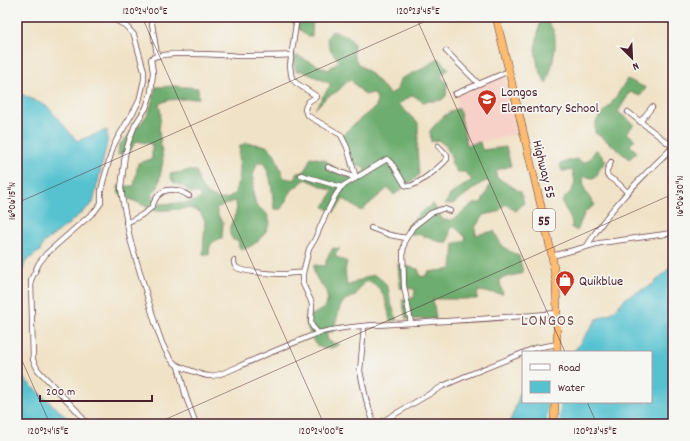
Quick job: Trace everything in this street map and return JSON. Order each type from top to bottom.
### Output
[{"type":"highway","name":"Highway 55","points":[[496,17],[552,256],[556,283],[557,351]]},
{"type":"highway","points":[[554,424],[555,403]]},
{"type":"street","points":[[87,424],[78,412],[38,370],[33,360],[31,280],[39,263],[46,254],[96,211],[101,203],[102,182],[113,147],[139,101],[144,80],[144,71],[134,35],[126,26],[110,17]]},
{"type":"street","points":[[151,17],[157,56]]},
{"type":"street","points":[[297,17],[290,65],[292,78],[296,83],[316,96],[308,102],[305,109],[306,113],[310,117],[342,135],[347,146],[356,178]]},
{"type":"street","points":[[446,51],[479,84]]},
{"type":"street","points":[[292,56],[194,54],[157,56],[151,59],[153,72],[151,93],[146,108],[135,125],[129,141],[125,155],[121,188],[126,223],[138,268],[160,338],[173,363],[203,375],[213,376],[318,332],[332,329],[495,319],[557,313]]},
{"type":"street","points":[[455,94],[509,70]]},
{"type":"street","points":[[640,122],[652,107]]},
{"type":"street","points":[[587,246],[617,203],[673,147],[628,112]]},
{"type":"street","points":[[318,332],[311,323],[312,305],[303,284],[303,273],[309,249],[335,196],[341,187],[387,159],[393,165],[405,185],[410,186],[432,173],[448,158],[438,146]]},
{"type":"street","points":[[612,162],[607,170],[607,175],[627,192]]},
{"type":"street","points":[[328,167],[356,178]]},
{"type":"street","points":[[301,175],[341,187]]},
{"type":"street","points":[[126,223],[141,216],[153,206],[158,195],[169,189],[185,193],[189,196]]},
{"type":"street","points":[[411,323],[404,286],[403,252],[406,238],[413,227],[431,213],[442,209],[450,211]]},
{"type":"street","points":[[371,228],[406,238]]},
{"type":"street","points":[[552,256],[600,243],[673,233]]},
{"type":"street","points":[[234,261],[234,265],[240,270],[283,274],[293,272],[303,273]]},
{"type":"street","points":[[364,326],[360,371],[366,399],[374,424]]},
{"type":"street","points":[[526,351],[534,348],[558,344]]},
{"type":"street","points":[[378,424],[443,386],[522,353]]},
{"type":"street","points":[[178,366],[186,398],[196,424]]},
{"type":"shaded area","name":"Longos Elementary School","points":[[504,75],[517,134],[467,145],[456,95]]},
{"type":"green space","points":[[284,17],[313,17],[312,36],[307,36]]},
{"type":"green space","points":[[541,17],[550,17],[548,22],[555,35],[555,49],[546,84],[538,67],[535,49]]},
{"type":"green space","points":[[332,31],[348,36],[354,44],[353,54],[358,64],[368,71],[390,94],[397,90],[400,79],[424,68],[438,58],[449,69],[441,76],[447,83],[446,96],[442,100],[423,102],[413,95],[398,104],[418,123],[417,148],[419,175],[394,195],[388,188],[361,211],[344,199],[334,212],[324,207],[333,191],[306,179],[292,190],[281,209],[274,209],[270,177],[262,161],[257,163],[253,175],[253,193],[256,205],[267,214],[270,223],[268,228],[255,243],[242,250],[239,247],[238,240],[233,240],[230,234],[231,225],[236,213],[235,201],[216,208],[223,223],[222,238],[211,244],[209,248],[209,255],[203,254],[205,221],[200,212],[190,208],[156,211],[119,194],[118,186],[134,186],[138,163],[152,159],[152,144],[136,141],[130,151],[118,155],[119,145],[139,126],[149,112],[156,87],[174,86],[198,88],[199,98],[168,100],[159,104],[161,114],[159,130],[163,161],[158,187],[152,195],[157,204],[187,203],[200,199],[201,193],[191,193],[184,187],[173,182],[170,174],[187,171],[196,171],[201,186],[205,192],[215,198],[220,199],[230,197],[234,194],[238,184],[240,146],[246,143],[268,147],[274,153],[284,178],[295,180],[296,173],[304,172],[311,157],[325,160],[343,176],[357,176],[365,171],[364,166],[349,167],[345,146],[340,138],[366,114],[376,107],[377,98],[373,93],[365,95],[350,79],[338,91],[327,97],[315,109],[331,84],[302,71],[296,71],[293,61],[295,55],[328,70],[339,61],[330,49],[327,38]]},
{"type":"green space","points":[[627,79],[646,88],[640,96],[630,92],[618,112],[634,124],[627,133],[635,140],[630,145],[637,152],[629,159],[595,133],[595,127],[598,119],[617,96]]},
{"type":"green space","points":[[459,108],[467,145],[480,142],[482,150],[506,147],[511,166],[497,170],[496,177],[521,192],[524,203],[516,211],[505,204],[498,212],[483,215],[475,228],[476,235],[494,231],[499,241],[509,251],[519,256],[523,273],[499,279],[503,294],[478,291],[477,299],[433,299],[436,319],[406,319],[402,299],[414,298],[415,289],[400,288],[398,264],[418,269],[421,277],[428,275],[428,272],[452,269],[454,243],[462,242],[466,238],[457,229],[451,226],[448,242],[440,242],[419,234],[414,235],[406,230],[418,215],[433,204],[443,220],[451,220],[455,218],[472,205],[482,202],[490,185],[489,182],[486,181],[453,204],[445,204],[450,195],[472,180],[465,172],[457,172],[451,163],[452,159],[446,146],[438,140],[431,142],[430,131],[443,117]]},
{"type":"green space","points":[[596,149],[606,161],[599,170],[597,176],[592,178],[584,176],[584,188],[595,205],[585,212],[577,231],[572,228],[570,218],[562,201],[573,187],[575,180],[574,175],[572,170],[562,171],[560,164],[576,159],[584,163],[590,159]]},
{"type":"green space","points":[[333,248],[340,249],[335,256],[347,262],[345,270],[347,286],[374,275],[385,283],[389,291],[390,300],[397,320],[390,321],[382,292],[374,284],[368,281],[363,283],[355,296],[345,300],[340,307],[333,332],[326,332],[328,340],[332,343],[340,344],[332,348],[324,348],[315,344],[310,335],[305,319],[324,308],[328,300],[326,291],[317,279],[314,272],[314,265],[326,266],[326,260]]},
{"type":"water","points":[[17,92],[48,107],[77,141],[107,130],[107,143],[93,203],[43,243],[40,251],[26,261],[17,284],[17,209],[23,203],[25,192],[17,182]]},
{"type":"water","points":[[673,267],[673,424],[509,424],[522,385],[522,403],[652,403],[652,351],[573,351],[597,319],[613,312],[627,297],[652,285],[667,270]]},
{"type":"water","points":[[17,367],[24,379],[74,424],[17,424]]},
{"type":"pier","points":[[548,403],[560,403],[559,424],[547,424]]},
{"type":"place","name":"Longos Elementary School","points":[[487,116]]},
{"type":"place","name":"Quikblue","points":[[565,297]]},
{"type":"district","name":"LONGOS","points":[[548,319]]}]
